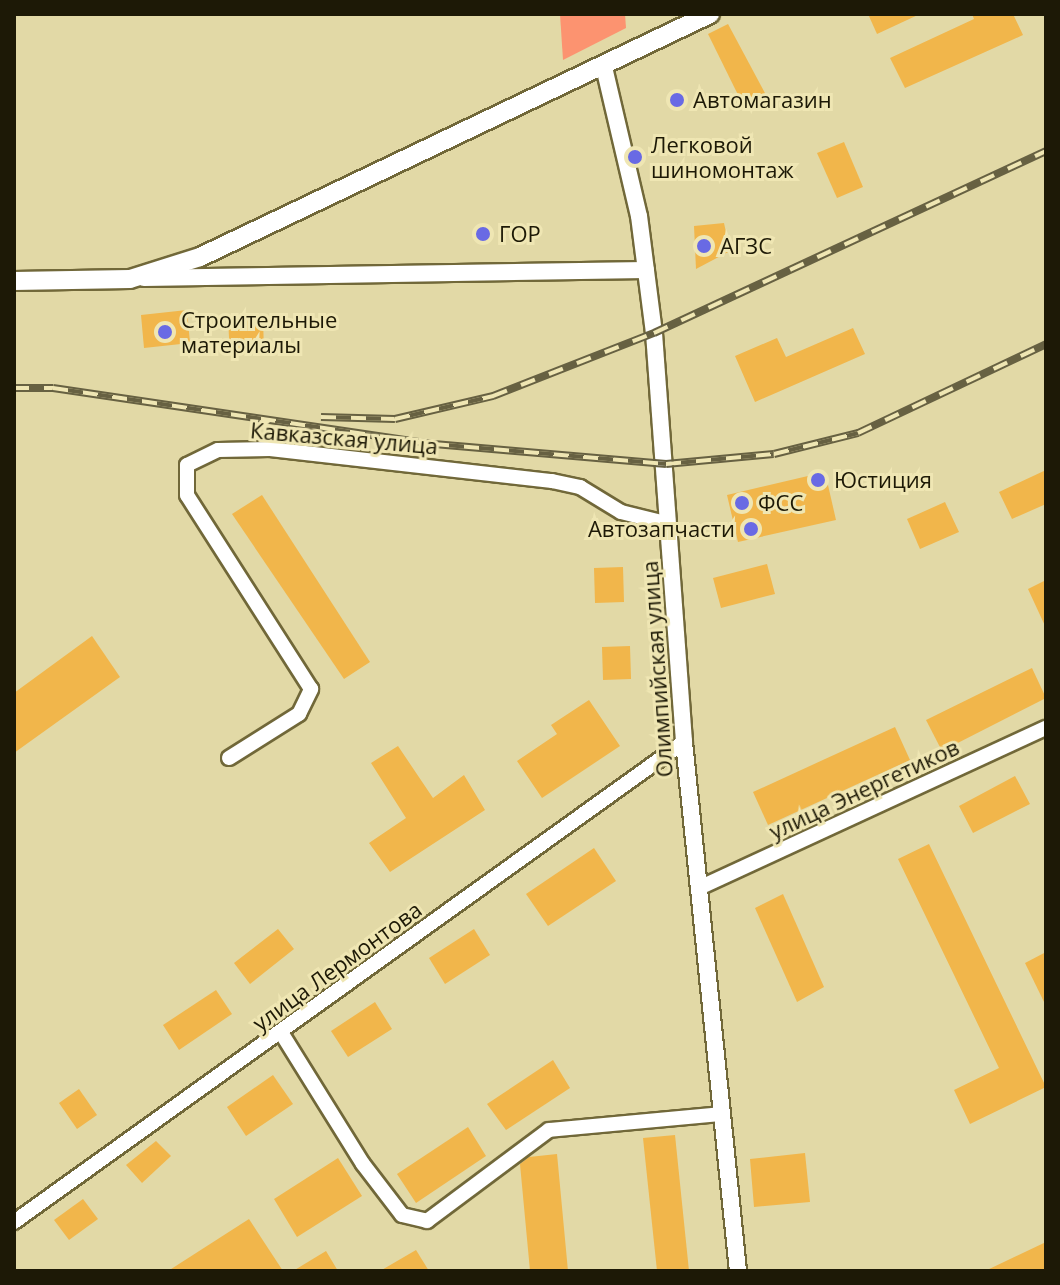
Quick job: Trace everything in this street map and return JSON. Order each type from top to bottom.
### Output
[{"type":"main road","points":[[14,281],[130,279],[200,257],[710,14]]},
{"type":"street","name":"Олимпийская улица","points":[[604,67],[639,216],[646,270],[669,524],[684,742],[738,1271]]},
{"type":"street","points":[[130,279],[646,270]]},
{"type":"street","name":"Кавказская улица","points":[[229,758],[299,714],[311,689],[187,495],[187,465],[218,450],[270,449],[552,481],[580,487],[621,512],[669,524]]},
{"type":"street","name":"улица Энергетиков","points":[[699,888],[1046,728]]},
{"type":"street","name":"улица Лермонтова","points":[[14,1222],[282,1034],[684,742]]},
{"type":"street","points":[[282,1034],[394,1205],[402,1215],[427,1221],[549,1130],[721,1114]]},
{"type":"shaded area","points":[[560,14],[625,14],[626,28],[563,60]]},
{"type":"building","points":[[868,14],[920,14],[877,34]]},
{"type":"building","points":[[972,14],[1013,14],[1023,35],[905,88],[890,58],[974,19]]},
{"type":"building","points":[[728,24],[766,95],[744,107],[708,34]]},
{"type":"building","points":[[844,142],[863,187],[837,198],[817,153]]},
{"type":"building","points":[[724,223],[730,251],[696,269],[694,226]]},
{"type":"building","points":[[187,310],[190,343],[144,348],[141,315]]},
{"type":"building","points":[[263,317],[264,353],[230,355],[228,319]]},
{"type":"building","points":[[853,328],[865,354],[755,402],[735,356],[777,338],[786,357]]},
{"type":"building","points":[[1046,470],[1046,504],[1012,519],[999,492]]},
{"type":"building","points":[[825,472],[836,520],[738,542],[727,495]]},
{"type":"building","points":[[262,495],[370,662],[344,679],[232,514]]},
{"type":"building","points":[[945,502],[959,532],[920,549],[907,519]]},
{"type":"building","points":[[767,564],[775,594],[721,608],[713,578]]},
{"type":"building","points":[[623,567],[624,602],[595,603],[594,568]]},
{"type":"building","points":[[1046,580],[1046,628],[1028,589]]},
{"type":"building","points":[[92,636],[120,677],[14,753],[14,693]]},
{"type":"building","points":[[630,646],[631,679],[603,680],[602,647]]},
{"type":"building","points":[[1032,668],[1046,698],[942,751],[926,720]]},
{"type":"building","points":[[589,700],[620,746],[542,798],[517,761],[557,734],[551,725]]},
{"type":"building","points":[[895,727],[910,760],[768,825],[753,792]]},
{"type":"building","points":[[398,746],[433,798],[464,775],[485,810],[390,872],[369,843],[406,818],[371,763]]},
{"type":"building","points":[[1015,776],[1030,804],[973,833],[959,806]]},
{"type":"building","points":[[929,844],[1046,1087],[970,1124],[954,1090],[999,1068],[898,859]]},
{"type":"building","points":[[594,848],[616,881],[548,926],[526,894]]},
{"type":"building","points":[[783,894],[824,987],[797,1002],[755,908]]},
{"type":"building","points":[[278,929],[294,949],[250,984],[234,963]]},
{"type":"building","points":[[474,929],[490,955],[445,984],[429,958]]},
{"type":"building","points":[[1046,952],[1046,1006],[1025,963]]},
{"type":"building","points":[[216,990],[232,1014],[179,1050],[163,1025]]},
{"type":"building","points":[[375,1002],[392,1029],[348,1057],[331,1031]]},
{"type":"building","points":[[553,1060],[570,1088],[506,1130],[487,1104]]},
{"type":"building","points":[[273,1075],[293,1104],[246,1136],[227,1107]]},
{"type":"building","points":[[79,1089],[97,1115],[77,1129],[59,1103]]},
{"type":"building","points":[[468,1127],[486,1156],[416,1203],[397,1174]]},
{"type":"building","points":[[675,1135],[689,1271],[657,1271],[643,1138]]},
{"type":"building","points":[[156,1141],[171,1156],[142,1183],[126,1165]]},
{"type":"building","points":[[805,1153],[810,1202],[754,1207],[750,1159]]},
{"type":"building","points":[[557,1154],[568,1271],[530,1271],[520,1164],[529,1157]]},
{"type":"building","points":[[338,1158],[362,1196],[297,1237],[274,1199]]},
{"type":"building","points":[[83,1199],[98,1219],[69,1240],[54,1220]]},
{"type":"building","points":[[249,1219],[283,1271],[168,1271]]},
{"type":"building","points":[[1046,1242],[1046,1271],[985,1271]]},
{"type":"building","points":[[416,1250],[429,1271],[380,1271]]},
{"type":"building","points":[[326,1251],[338,1271],[293,1271]]},
{"type":"railway","points":[[321,417],[395,419],[493,396],[654,333],[1046,151]]},
{"type":"railway","points":[[14,388],[53,388],[434,444],[666,464],[774,454],[858,433],[1046,344]]},
{"type":"place","name":"Автомагазин","points":[[677,100]]},
{"type":"place","name":"Легковой шиномонтаж","points":[[635,157]]},
{"type":"place","name":"ГОР","points":[[483,234]]},
{"type":"place","name":"АГЗС","points":[[704,246]]},
{"type":"place","name":"Строительные материалы","points":[[165,332]]},
{"type":"place","name":"Юстиция","points":[[818,480]]},
{"type":"place","name":"ФСС","points":[[742,503]]},
{"type":"place","name":"Автозапчасти","points":[[751,529]]}]
